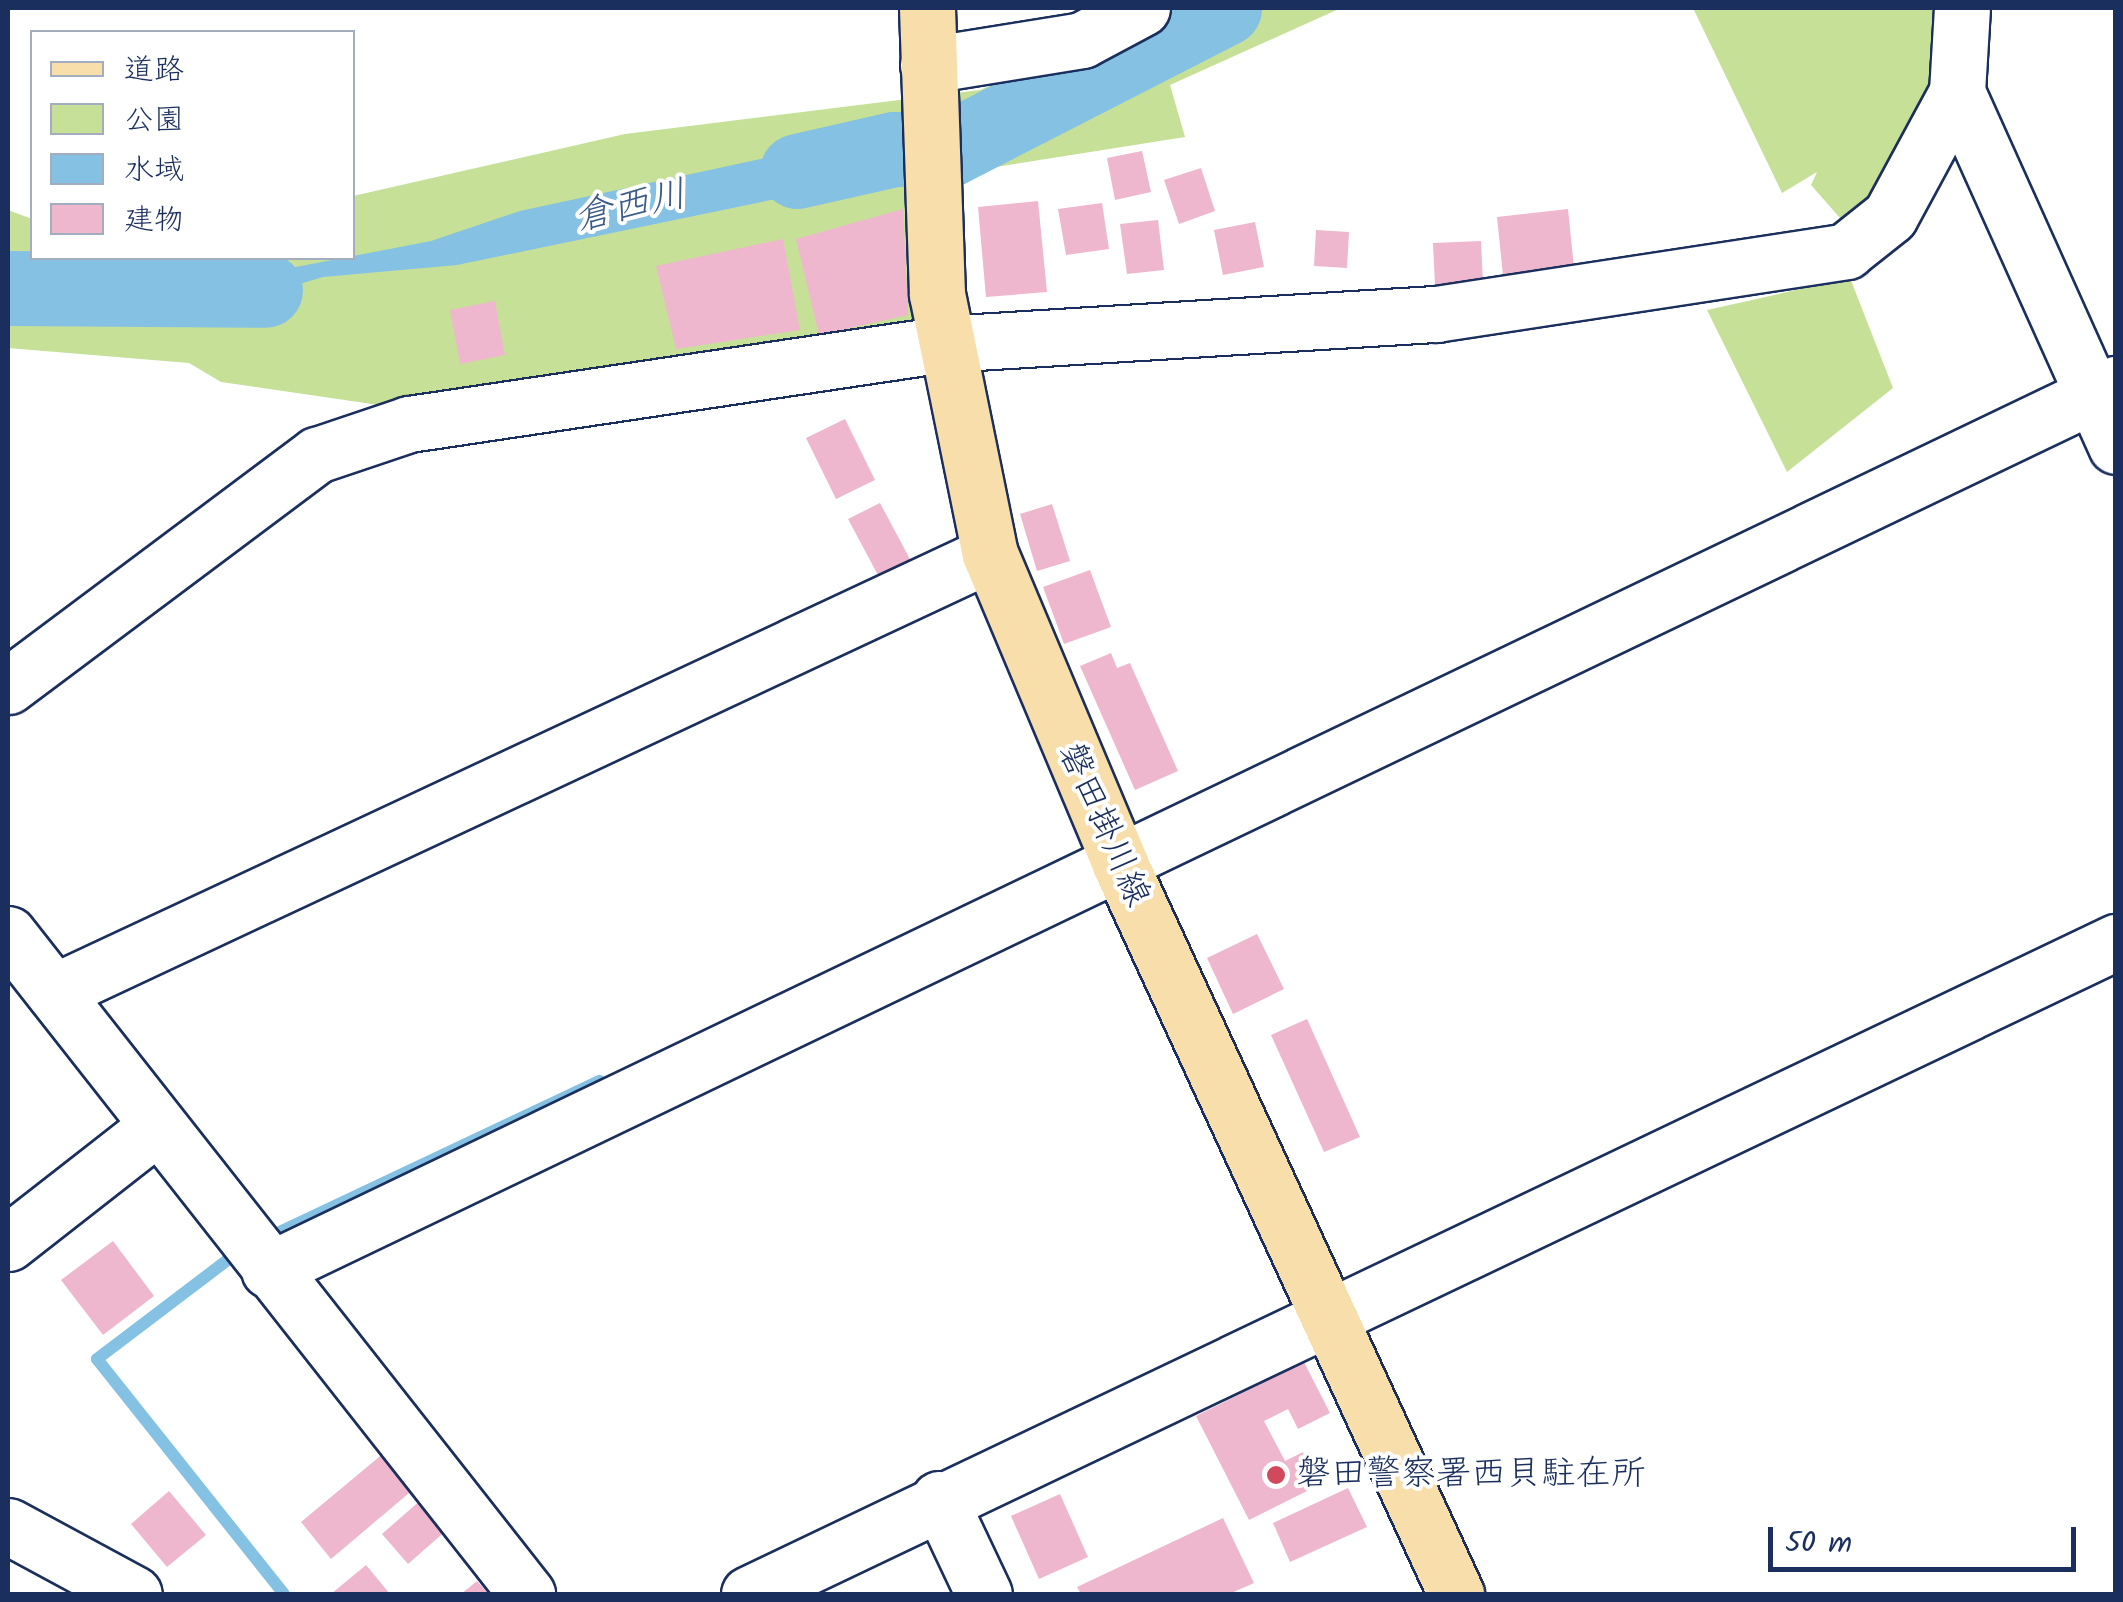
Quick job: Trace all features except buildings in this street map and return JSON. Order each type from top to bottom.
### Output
[{"type":"main road","name":"磐田掛川線","points":[[926,8],[944,344],[990,554],[1120,864],[1324,1316],[1456,1594]]},
{"type":"street","points":[[928,65],[1082,40],[1142,8]]},
{"type":"street","points":[[8,686],[317,455],[409,424],[944,344],[1436,314],[1846,251],[1890,216],[1957,92],[1962,8]]},
{"type":"street","points":[[1957,92],[2104,389],[2116,446]]},
{"type":"street","points":[[269,1270],[2104,389]]},
{"type":"street","points":[[54,992],[990,554]]},
{"type":"street","points":[[8,934],[527,1594]]},
{"type":"street","points":[[749,1594],[939,1498],[2116,942]]},
{"type":"street","points":[[8,1243],[158,1126]]},
{"type":"street","points":[[939,1498],[984,1594]]},
{"type":"street","points":[[8,1526],[134,1594]]},
{"type":"green space","points":[[1170,8],[1341,8],[1170,85],[1185,137],[933,177],[944,344],[454,416],[221,382],[189,363],[8,348],[8,210],[30,218],[30,260],[355,260],[355,196],[625,134],[980,90]]},
{"type":"green space","points":[[1693,8],[1950,8],[1929,106],[1847,226],[1811,185],[1817,172],[1782,193]]},
{"type":"green space","points":[[1850,278],[1893,388],[1787,472],[1707,310]]},
{"type":"water","points":[[894,130],[901,173],[457,265],[323,277],[209,311],[161,293],[332,260],[355,260],[355,256],[431,241],[520,211]]},
{"type":"waterway","name":"倉西川","points":[[797,171],[894,149],[949,149],[1224,8]]},
{"type":"waterway","points":[[8,288],[265,290]]},
{"type":"waterway","points":[[8,305],[20,295]]},
{"type":"waterway","points":[[265,1239],[600,1081]]},
{"type":"waterway","points":[[242,1249],[97,1359],[284,1594]]},
{"type":"place","name":"磐田警察署西貝駐在所","points":[[1276,1475]]}]
